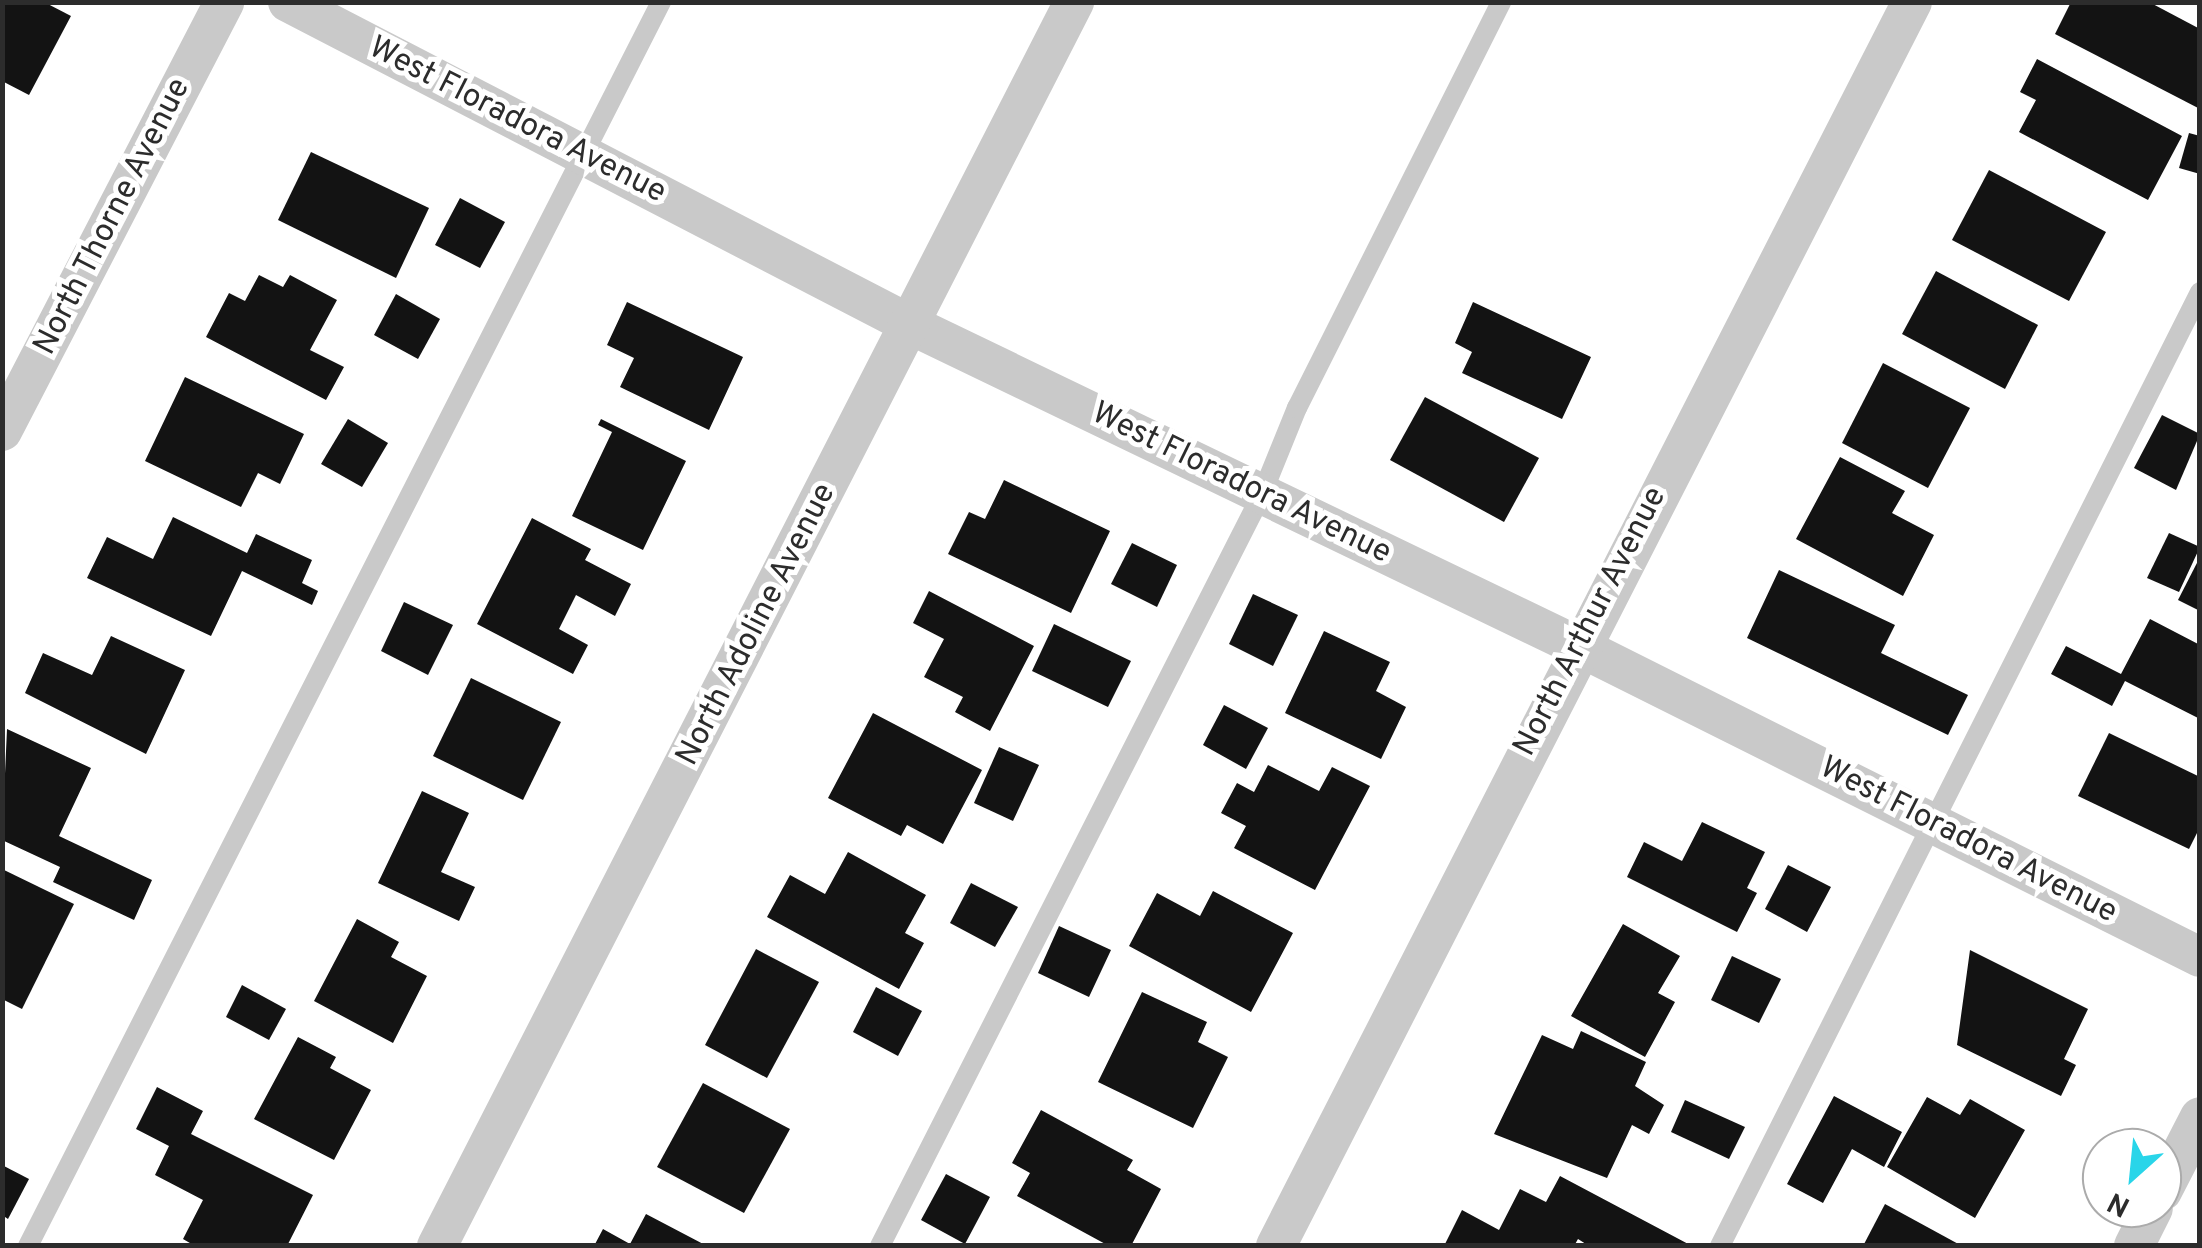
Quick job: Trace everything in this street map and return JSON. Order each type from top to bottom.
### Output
[{"type":"street","name":"North Thorne Avenue","points":[[2,431],[224,2]]},
{"type":"street","name":"West Floradora Avenue","points":[[288,2],[911,325],[1577,646],[2200,957]]},
{"type":"street","name":"North Adoline Avenue","points":[[437,1246],[1074,2]]},
{"type":"street","name":"North Arthur Avenue","points":[[1276,1246],[1577,646],[1912,2]]},
{"type":"street","points":[[2182,1152],[2200,1117]]},
{"type":"lane","points":[[28,1246],[580,154],[661,2]]},
{"type":"lane","points":[[880,1246],[1262,494],[1297,408],[1500,2]]},
{"type":"lane","points":[[1720,1246],[2200,292]]},
{"type":"building","points":[[2,2],[44,2],[71,16],[29,95],[2,81]]},
{"type":"building","points":[[2071,2],[2149,2],[2200,29],[2200,109],[2055,34]]},
{"type":"building","points":[[2037,59],[2182,136],[2148,200],[2019,132],[2036,100],[2020,92]]},
{"type":"building","points":[[2189,133],[2200,136],[2200,174],[2179,168]]},
{"type":"building","points":[[311,152],[429,208],[396,278],[278,220]]},
{"type":"building","points":[[1989,170],[2106,232],[2069,301],[1952,240]]},
{"type":"building","points":[[460,198],[505,222],[480,268],[435,245]]},
{"type":"building","points":[[1936,271],[2038,325],[2005,389],[1902,334]]},
{"type":"building","points":[[259,275],[283,287],[290,275],[337,300],[310,350],[344,367],[326,400],[206,337],[229,293],[245,301]]},
{"type":"building","points":[[396,294],[440,319],[418,359],[374,335]]},
{"type":"building","points":[[627,302],[743,357],[709,430],[620,387],[634,358],[607,345]]},
{"type":"building","points":[[1473,302],[1591,357],[1562,419],[1462,373],[1472,352],[1455,343]]},
{"type":"building","points":[[1883,363],[1970,408],[1928,488],[1842,443]]},
{"type":"building","points":[[185,377],[304,434],[280,484],[258,473],[241,507],[145,461]]},
{"type":"building","points":[[1425,397],[1539,458],[1504,522],[1390,460]]},
{"type":"building","points":[[2162,415],[2200,434],[2176,490],[2134,468]]},
{"type":"building","points":[[348,419],[388,443],[362,487],[321,464]]},
{"type":"building","points":[[601,419],[686,461],[643,550],[572,516],[612,432],[598,425]]},
{"type":"building","points":[[1840,457],[1905,491],[1892,513],[1934,535],[1903,596],[1796,539]]},
{"type":"building","points":[[1004,480],[1110,531],[1071,613],[948,554],[969,512],[985,519]]},
{"type":"building","points":[[173,517],[247,553],[256,534],[312,560],[302,583],[318,591],[312,605],[242,571],[211,636],[87,578],[107,537],[153,559]]},
{"type":"building","points":[[532,518],[591,549],[585,560],[631,584],[615,616],[576,595],[559,629],[588,645],[573,674],[477,624]]},
{"type":"building","points":[[2169,533],[2200,547],[2179,592],[2147,578]]},
{"type":"building","points":[[1132,543],[1177,565],[1157,607],[1111,584]]},
{"type":"building","points":[[2200,557],[2200,611],[2178,600]]},
{"type":"building","points":[[1779,570],[1895,625],[1881,653],[1968,695],[1948,735],[1747,638]]},
{"type":"building","points":[[929,591],[1034,646],[990,731],[955,712],[963,697],[924,677],[944,639],[913,623]]},
{"type":"building","points":[[1253,594],[1298,615],[1273,666],[1229,644]]},
{"type":"building","points":[[404,602],[453,625],[428,675],[381,651]]},
{"type":"building","points":[[2150,619],[2200,645],[2200,719],[2125,681],[2112,706],[2051,674],[2066,646],[2121,674]]},
{"type":"building","points":[[1054,624],[1131,661],[1108,707],[1032,671]]},
{"type":"building","points":[[1324,631],[1390,662],[1376,691],[1406,707],[1381,759],[1285,713]]},
{"type":"building","points":[[111,636],[185,670],[146,754],[25,693],[43,653],[92,675]]},
{"type":"building","points":[[471,678],[561,722],[523,800],[433,756]]},
{"type":"building","points":[[1224,705],[1268,728],[1246,769],[1203,745]]},
{"type":"building","points":[[873,713],[982,770],[943,844],[907,825],[901,836],[828,798]]},
{"type":"building","points":[[7,729],[91,768],[59,836],[152,880],[134,920],[53,882],[60,867],[2,840]]},
{"type":"building","points":[[2109,733],[2200,777],[2200,827],[2189,849],[2078,796]]},
{"type":"building","points":[[999,747],[1039,765],[1013,821],[974,803]]},
{"type":"building","points":[[1268,765],[1319,791],[1332,767],[1370,786],[1315,890],[1234,848],[1246,826],[1221,813],[1237,783],[1254,792]]},
{"type":"building","points":[[422,791],[469,813],[441,872],[475,887],[459,921],[378,883]]},
{"type":"building","points":[[1702,822],[1765,852],[1747,888],[1757,893],[1737,932],[1627,877],[1644,842],[1682,861]]},
{"type":"building","points":[[848,852],[926,895],[905,933],[924,943],[899,989],[767,917],[790,875],[825,894]]},
{"type":"building","points":[[1788,865],[1831,887],[1807,932],[1765,909]]},
{"type":"building","points":[[2,869],[74,904],[22,1009],[2,999]]},
{"type":"building","points":[[971,883],[1018,907],[995,947],[950,923]]},
{"type":"building","points":[[1213,891],[1293,933],[1251,1012],[1129,946],[1157,893],[1200,916]]},
{"type":"building","points":[[357,919],[399,942],[391,957],[427,976],[393,1043],[314,1001]]},
{"type":"building","points":[[1623,924],[1680,956],[1658,993],[1675,1002],[1645,1057],[1571,1016]]},
{"type":"building","points":[[1059,926],[1111,950],[1089,997],[1038,973]]},
{"type":"building","points":[[756,949],[819,982],[767,1078],[705,1045]]},
{"type":"building","points":[[1970,950],[2088,1009],[2064,1059],[2076,1065],[2061,1096],[1957,1045]]},
{"type":"building","points":[[1732,956],[1781,979],[1759,1023],[1711,1000]]},
{"type":"building","points":[[242,985],[286,1009],[269,1040],[226,1017]]},
{"type":"building","points":[[876,987],[922,1011],[898,1056],[853,1032]]},
{"type":"building","points":[[1142,992],[1207,1022],[1198,1042],[1228,1057],[1193,1128],[1098,1082]]},
{"type":"building","points":[[1581,1031],[1646,1062],[1635,1086],[1664,1105],[1649,1134],[1632,1125],[1607,1178],[1494,1134],[1542,1035],[1573,1049]]},
{"type":"building","points":[[298,1037],[336,1057],[330,1068],[371,1090],[334,1160],[254,1119]]},
{"type":"building","points":[[703,1083],[790,1129],[744,1213],[657,1167]]},
{"type":"building","points":[[157,1087],[203,1111],[191,1134],[313,1195],[287,1246],[195,1246],[183,1239],[203,1200],[155,1175],[169,1146],[136,1129]]},
{"type":"building","points":[[1834,1096],[1902,1132],[1884,1167],[1852,1149],[1823,1203],[1787,1184]]},
{"type":"building","points":[[1927,1097],[1960,1115],[1970,1099],[2025,1130],[1975,1218],[1887,1167]]},
{"type":"building","points":[[1685,1100],[1745,1127],[1729,1159],[1671,1132]]},
{"type":"building","points":[[1041,1110],[1133,1160],[1127,1170],[1161,1189],[1131,1246],[1109,1246],[1017,1196],[1030,1173],[1012,1163]]},
{"type":"building","points":[[2,1165],[29,1179],[8,1219],[2,1215]]},
{"type":"building","points":[[946,1174],[990,1197],[965,1244],[921,1220]]},
{"type":"building","points":[[1560,1176],[1692,1246],[1589,1246],[1578,1239],[1574,1246],[1444,1246],[1462,1210],[1499,1230],[1520,1189],[1546,1202]]},
{"type":"building","points":[[1885,1204],[1962,1246],[1863,1246]]},
{"type":"building","points":[[646,1214],[707,1246],[594,1246],[603,1229],[630,1244]]}]
